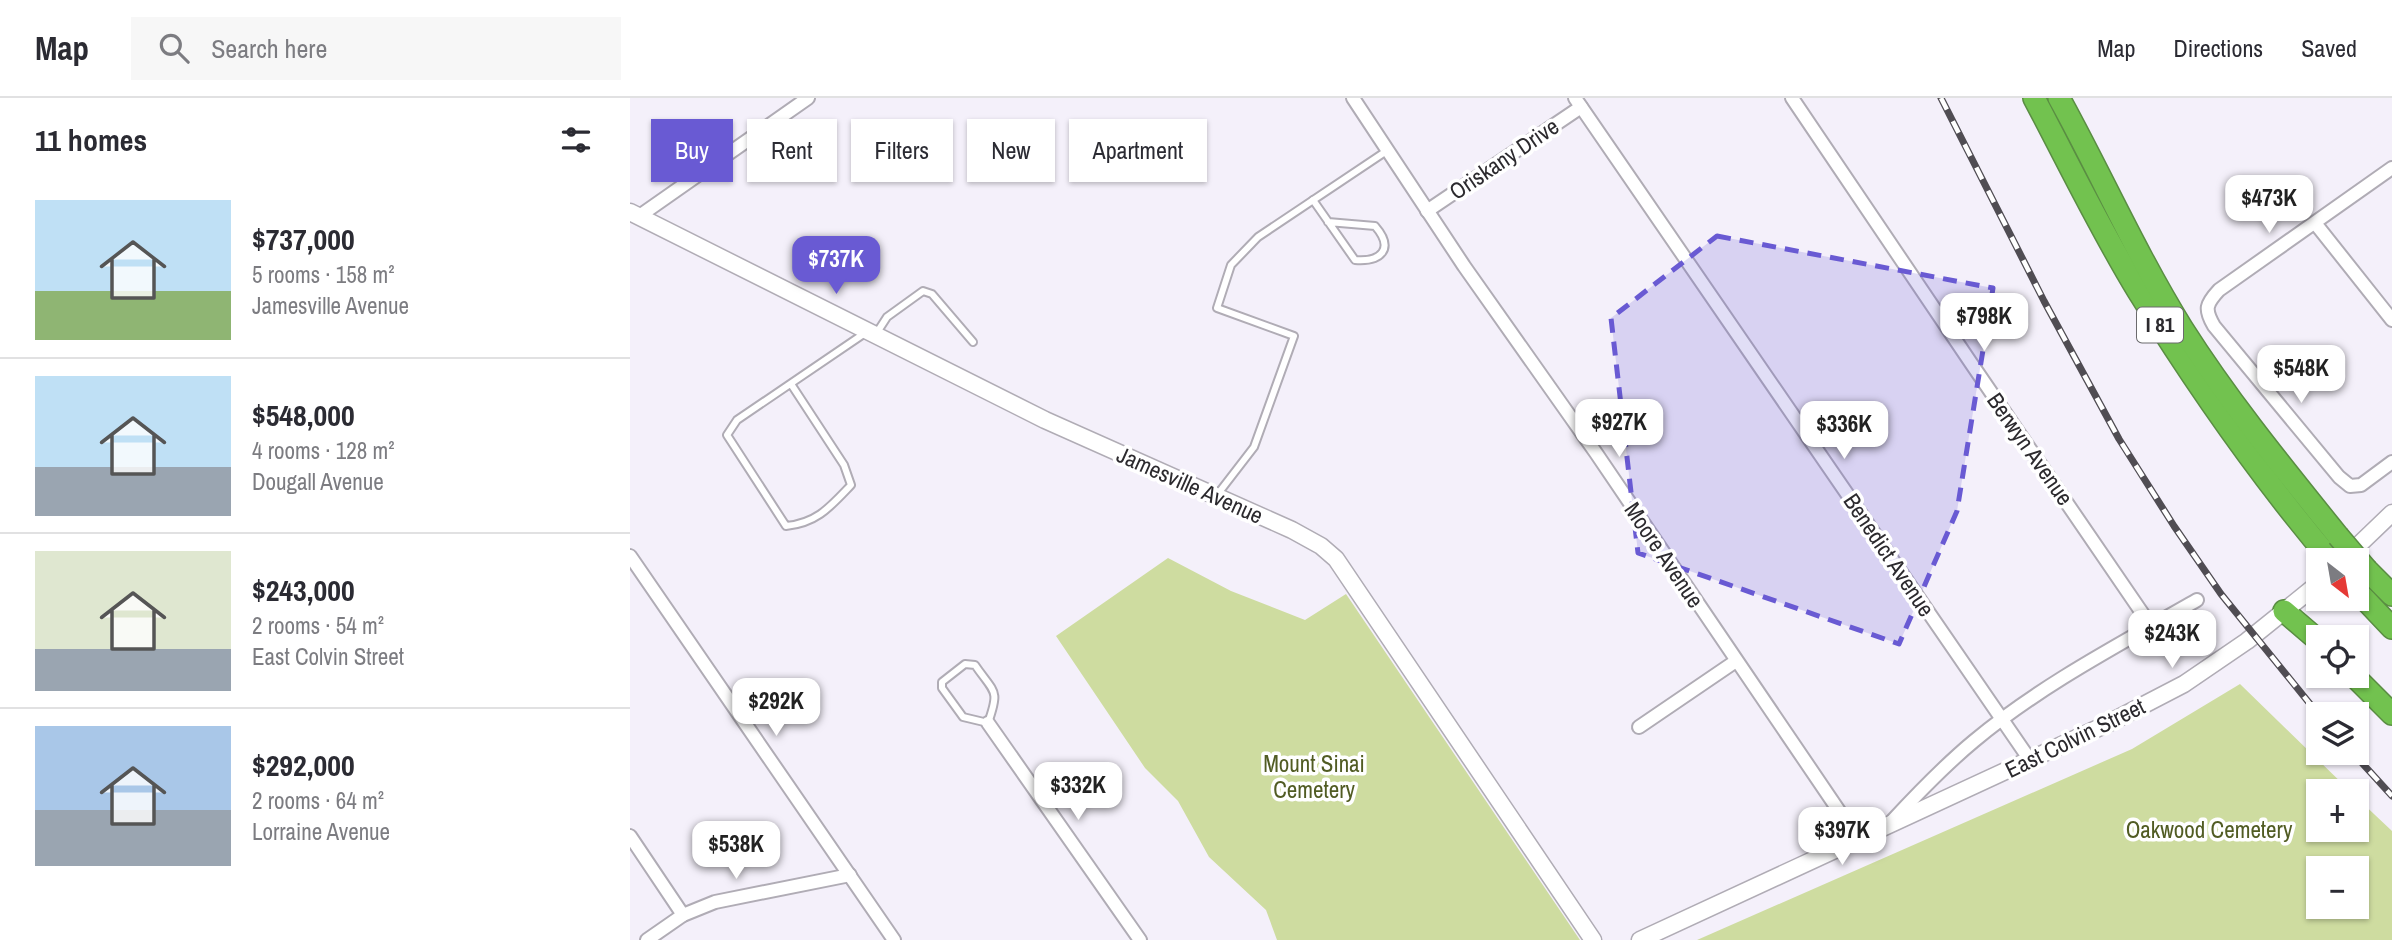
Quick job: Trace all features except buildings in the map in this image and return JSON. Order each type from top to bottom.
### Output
[{"type":"highway","name":"I 81","points":[[2034,98],[2137,288],[2199,387],[2265,481],[2321,548]]},
{"type":"highway","name":"I 81","points":[[2059,98],[2144,260],[2182,326],[2248,425],[2338,536],[2392,595]]},
{"type":"highway","points":[[2065,98],[2084,145]]},
{"type":"highway","points":[[2370,605],[2392,628]]},
{"type":"highway","points":[[2284,611],[2306,630]]},
{"type":"highway","points":[[2366,688],[2392,714]]},
{"type":"street","points":[[634,215],[808,98]]},
{"type":"street","name":"Moore Avenue","points":[[1353,98],[1427,211],[1858,839]]},
{"type":"street","name":"Berwyn Avenue","points":[[1792,98],[2151,626]]},
{"type":"street","name":"Oriskany Drive","points":[[1427,211],[1578,102]]},
{"type":"street","name":"Benedict Avenue","points":[[1578,102],[2030,760]]},
{"type":"street","points":[[2392,168],[2219,290],[2209,301],[2207,308],[2214,326],[2339,477],[2350,486],[2361,485],[2392,462]]},
{"type":"street","name":"Jamesville Avenue","points":[[634,215],[1045,420],[1292,530],[1321,546],[1336,559],[1593,940]]},
{"type":"street","points":[[2315,223],[2392,320]]},
{"type":"street","points":[[2356,548],[2392,513]]},
{"type":"street","points":[[630,556],[894,940]]},
{"type":"street","name":"East Colvin Street","points":[[1640,940],[2107,724],[2184,684],[2247,641],[2306,593]]},
{"type":"street","name":"East Colvin Street","points":[[1888,825],[1935,775],[2002,720],[2055,684],[2197,600]]},
{"type":"street","points":[[1639,727],[1736,661]]},
{"type":"street","points":[[988,723],[1140,940]]},
{"type":"street","points":[[630,836],[683,915]]},
{"type":"street","points":[[647,940],[683,915],[715,901],[850,876]]},
{"type":"lane","points":[[1216,497],[1254,447],[1294,336],[1217,308],[1231,265],[1258,237],[1388,150]]},
{"type":"lane","points":[[1313,200],[1328,222],[1355,260],[1371,261],[1382,253],[1385,243],[1382,233],[1375,226],[1328,222]]},
{"type":"lane","points":[[791,384],[844,465],[851,485],[828,509],[805,524],[786,526],[727,435],[737,420],[791,384],[871,334],[887,317],[923,291],[932,294],[973,342]]},
{"type":"lane","points":[[965,664],[975,665],[996,694],[988,723],[962,717],[942,688],[942,682],[965,664]]},
{"type":"highlighted area","points":[[1717,236],[1993,288],[1957,511],[1899,644],[1638,553],[1611,318]]},
{"type":"green space","name":"Mount Sinai Cemetery","points":[[1168,558],[1231,591],[1305,620],[1346,594],[1580,940],[1277,940],[1266,910],[1209,857],[1178,801],[1145,768],[1056,636]]},
{"type":"green space","name":"Oakwood Cemetery","points":[[2240,684],[2306,748],[2306,765],[2323,765],[2338,779],[2306,779],[2306,842],[2369,842],[2369,809],[2392,831],[2392,940],[1697,940],[2132,749]]},
{"type":"railway","points":[[1941,98],[2044,301],[2119,439],[2221,594],[2308,702]]},
{"type":"railway","points":[[2364,765],[2392,796]]}]
